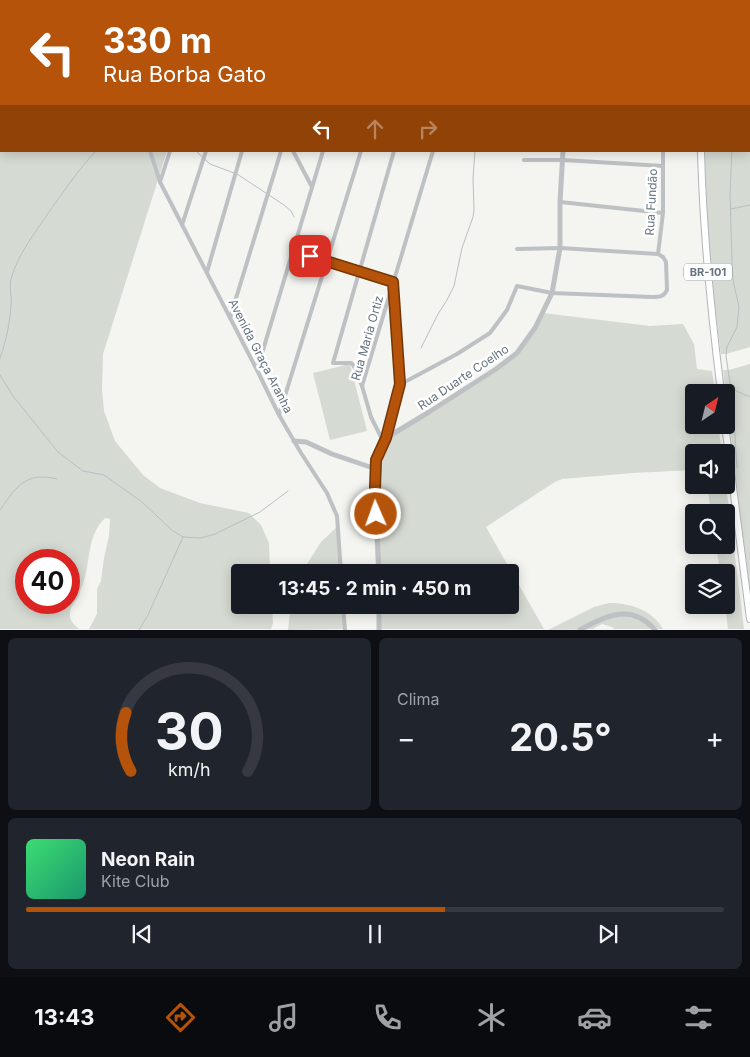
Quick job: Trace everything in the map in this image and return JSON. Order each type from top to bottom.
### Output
[{"type":"main road","name":"BR-101","points":[[701,152],[704,229],[720,384]]},
{"type":"main road","points":[[726,434],[750,619]]},
{"type":"street","name":"Avenida Graça Aranha","points":[[150,152],[160,182],[279,415],[327,493],[337,516],[340,564]]},
{"type":"street","points":[[160,182],[170,152]]},
{"type":"street","points":[[182,225],[206,152]]},
{"type":"street","points":[[207,272],[242,152]]},
{"type":"street","points":[[230,318],[281,152]]},
{"type":"street","points":[[294,152],[313,188]]},
{"type":"street","points":[[257,370],[323,152]]},
{"type":"street","points":[[279,415],[361,152]]},
{"type":"street","points":[[362,386],[354,366],[351,364],[333,363],[394,152]]},
{"type":"street","name":"Rua Maria Ortiz","points":[[385,440],[371,417],[362,386],[433,152]]},
{"type":"street","name":"Rua Duarte Coelho","points":[[385,440],[496,369],[517,353],[534,328],[552,293],[560,248],[560,202],[564,152]]},
{"type":"street","name":"Rua Fundão","points":[[659,255],[663,152]]},
{"type":"street","points":[[524,160],[563,160],[663,166]]},
{"type":"street","points":[[560,202],[662,213]]},
{"type":"street","points":[[400,384],[457,354],[490,333],[507,310],[518,286],[552,293],[652,297],[662,297],[666,294],[666,262],[659,255],[560,248],[517,249]]},
{"type":"street","points":[[294,250],[393,282],[400,384],[385,440],[376,460],[375,496],[379,564]]},
{"type":"street","points":[[294,441],[306,442],[332,454],[376,469]]},
{"type":"street","points":[[580,630],[603,618],[627,613],[640,617],[655,630]]},
{"type":"street","points":[[344,614],[345,630]]},
{"type":"street","points":[[379,614],[379,630]]},
{"type":"shaded area","points":[[0,152],[167,152],[103,354],[102,389],[104,411],[115,441],[143,475],[160,488],[200,503],[249,513],[261,525],[269,543],[270,564],[231,564],[231,614],[272,614],[273,623],[271,629],[89,629],[97,614],[97,589],[101,581],[109,536],[110,519],[105,518],[99,525],[92,541],[80,593],[80,549],[15,549],[15,614],[70,614],[74,624],[79,629],[0,629]]},
{"type":"shaded area","points":[[705,152],[750,152],[750,347],[721,354],[707,246]]},
{"type":"shaded area","points":[[543,313],[650,326],[683,324],[694,344],[697,369],[712,371],[714,384],[685,384],[685,434],[719,434],[721,444],[685,444],[685,470],[562,479],[555,482],[486,527],[507,564],[376,564],[373,503],[377,460],[385,434],[412,423],[510,359]]},
{"type":"shaded area","points":[[350,364],[367,431],[330,440],[313,373]]},
{"type":"shaded area","points":[[750,364],[750,596],[735,470],[735,444],[732,444],[731,434],[735,434],[735,384],[725,384],[723,370]]},
{"type":"shaded area","points":[[708,494],[727,494],[728,504],[710,504]]},
{"type":"shaded area","points":[[337,527],[339,564],[307,564],[321,542]]},
{"type":"shaded area","points":[[717,554],[735,554],[744,629],[728,629],[726,614],[735,614],[735,564],[719,564]]},
{"type":"shaded area","points":[[519,585],[544,629],[378,629],[377,614],[519,614]]},
{"type":"shaded area","points":[[609,603],[625,604],[647,612],[663,629],[614,629],[602,624],[593,629],[548,630],[594,607]]},
{"type":"shaded area","points":[[290,614],[343,614],[344,629],[288,630]]},
{"type":"waterway","points":[[0,358],[10,318],[11,279],[22,252],[60,196],[95,152]]},
{"type":"waterway","points":[[197,152],[210,164],[234,173]]},
{"type":"waterway","points":[[421,348],[454,286],[462,248],[473,217],[475,152]]},
{"type":"waterway","points":[[732,152],[730,193],[732,262],[733,280],[739,307],[737,327],[727,347],[726,356],[733,404],[737,468]]},
{"type":"waterway","points":[[237,174],[284,205],[291,211],[294,217]]},
{"type":"waterway","points":[[731,209],[750,205]]},
{"type":"waterway","points":[[0,375],[13,396],[58,452],[83,471],[104,475],[142,502],[173,531],[183,537],[201,538],[215,534],[260,512],[288,491]]},
{"type":"waterway","points":[[735,390],[750,397]]},
{"type":"waterway","points":[[0,510],[11,494],[30,479],[37,477],[57,479]]},
{"type":"waterway","points":[[139,630],[148,615],[183,537]]},
{"type":"route","points":[[310,256],[393,282],[400,384],[386,438],[376,460],[376,514]]}]
